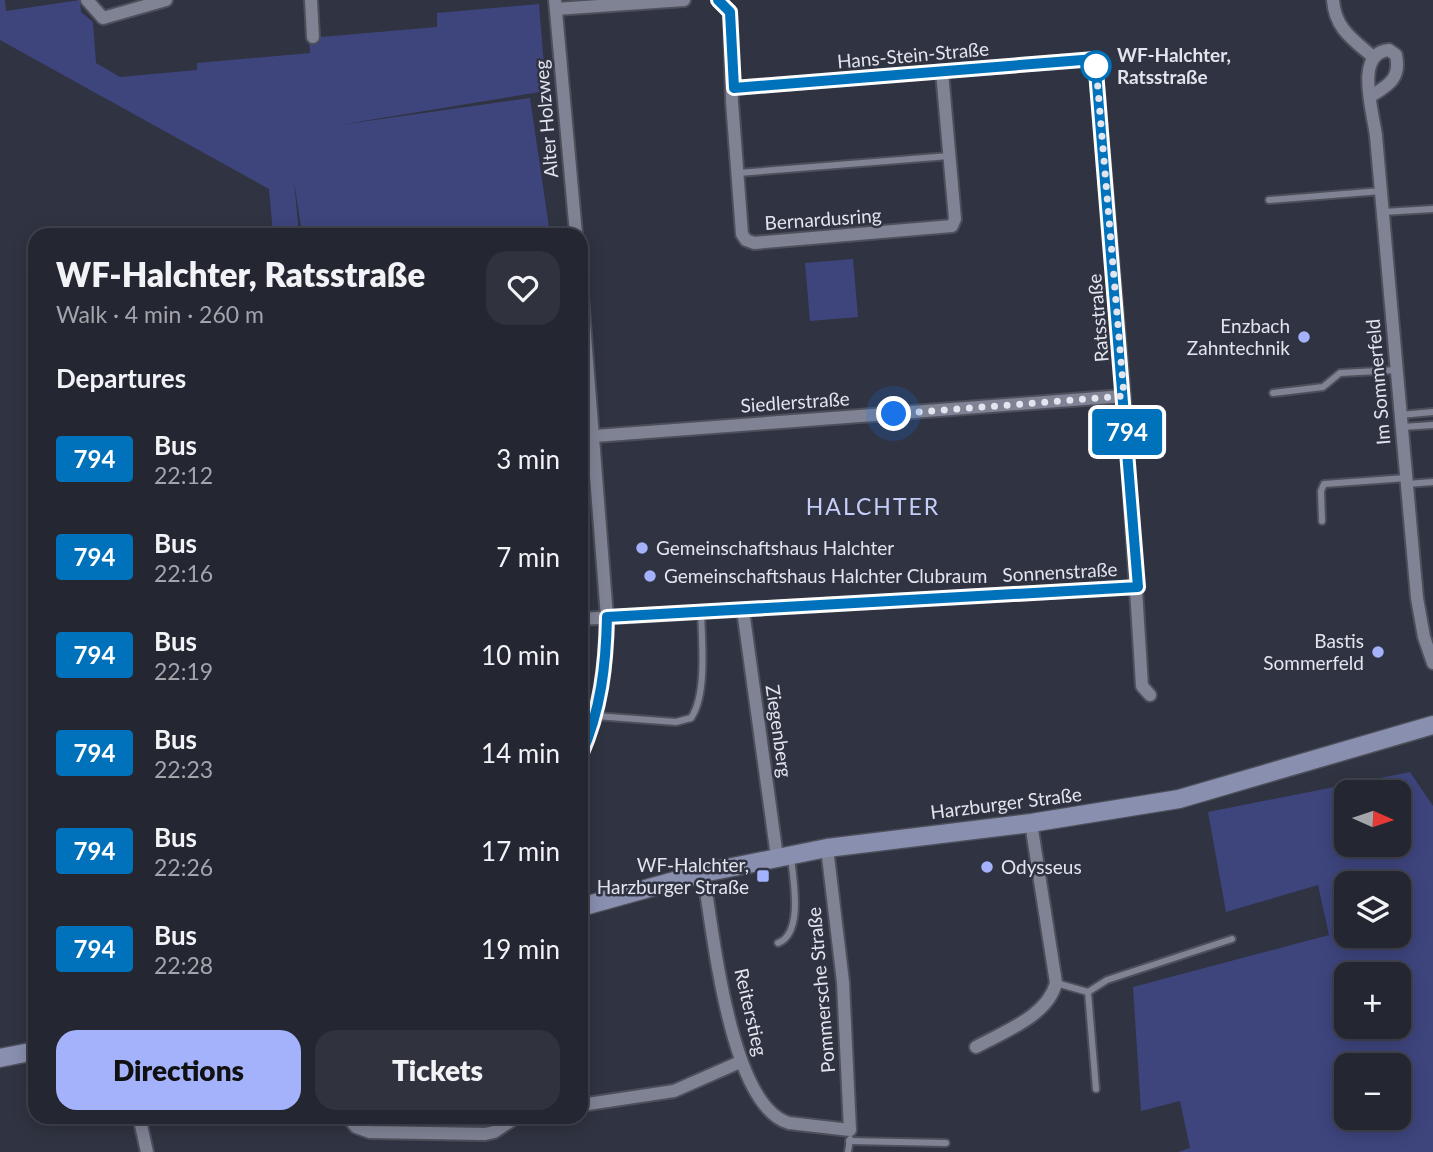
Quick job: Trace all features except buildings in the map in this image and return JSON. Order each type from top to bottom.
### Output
[{"type":"main road","name":"Harzburger Straße","points":[[588,905],[704,873],[827,848],[1031,822],[1204,794],[1433,725]]},
{"type":"main road","points":[[0,1058],[28,1052]]},
{"type":"street","points":[[87,0],[103,18],[166,0]]},
{"type":"street","points":[[311,0],[313,37]]},
{"type":"street","points":[[556,4],[684,0]]},
{"type":"street","name":"Bernardusring","points":[[718,0],[730,12],[743,234],[746,240],[754,243],[952,226],[955,219],[942,72]]},
{"type":"street","points":[[1333,0],[1334,14],[1341,29],[1373,56],[1380,51],[1389,50],[1396,55],[1399,67],[1396,77],[1371,96]]},
{"type":"street","name":"Alter Holzweg","points":[[556,4],[575,228]]},
{"type":"street","name":"Im Sommerfeld","points":[[1373,56],[1367,70],[1383,212],[1417,598],[1424,637],[1433,663]]},
{"type":"street","name":"Hans-Stein-Straße","points":[[734,88],[1095,59]]},
{"type":"street","name":"Ratsstraße","points":[[1095,59],[1124,396],[1138,587],[1142,686],[1150,695]]},
{"type":"street","points":[[588,360],[607,617],[606,654],[596,716],[588,737]]},
{"type":"street","name":"Siedlerstraße","points":[[595,436],[1124,396]]},
{"type":"street","name":"Sonnenstraße","points":[[588,618],[1138,587]]},
{"type":"street","name":"Ziegenberg","points":[[743,610],[784,856]]},
{"type":"street","points":[[976,1047],[1043,1007],[1054,994],[1056,983],[1031,822]]},
{"type":"street","name":"Pommersche Straße","points":[[827,848],[843,982],[850,1135]]},
{"type":"street","name":"Reiterstieg","points":[[704,873],[732,1035],[740,1062],[765,1106],[780,1120],[850,1135]]},
{"type":"street","points":[[588,1104],[674,1091],[740,1062]]},
{"type":"street","points":[[141,1124],[147,1152]]},
{"type":"street","points":[[354,1124],[370,1132],[485,1133],[494,1132],[506,1124]]},
{"type":"lane","points":[[738,173],[949,156]]},
{"type":"lane","points":[[1269,200],[1381,191]]},
{"type":"lane","points":[[1383,212],[1433,209]]},
{"type":"lane","points":[[1273,393],[1323,387],[1340,373],[1397,370]]},
{"type":"lane","points":[[1401,421],[1433,412]]},
{"type":"lane","points":[[1401,421],[1433,425]]},
{"type":"lane","points":[[1322,521],[1321,491],[1324,484],[1331,481],[1433,482]]},
{"type":"lane","points":[[596,716],[676,722],[691,718],[698,703],[701,675],[701,613]]},
{"type":"lane","points":[[778,943],[790,936],[793,929],[795,899],[784,856]]},
{"type":"lane","points":[[1056,983],[1088,992],[1107,980],[1232,939]]},
{"type":"lane","points":[[1088,992],[1096,1089]]},
{"type":"lane","points":[[848,1152],[850,1135],[946,1143]]},
{"type":"shaded area","points":[[0,0],[5,0],[6,11],[80,0],[81,12],[93,22],[96,63],[120,77],[197,70],[197,63],[310,53],[309,38],[437,27],[437,13],[539,4],[546,91],[339,125],[530,98],[549,228],[301,228],[294,181],[298,228],[272,228],[269,189],[0,40]]},
{"type":"shaded area","points":[[853,259],[858,317],[810,321],[805,263]]},
{"type":"shaded area","points":[[1410,772],[1433,806],[1433,1152],[1178,1152],[1190,1148],[1180,1101],[1141,1111],[1133,987],[1329,935],[1318,885],[1226,912],[1208,812],[1334,787],[1334,858],[1410,858],[1411,780],[1370,780]]},
{"type":"bus line","name":"794","points":[[588,740],[603,681],[607,617],[1138,587],[1095,59],[734,88],[730,12],[723,2],[718,0]]},
{"type":"place","name":"WF-Halchter, Ratsstraße","points":[[1096,66]]},
{"type":"place","name":"Enzbach Zahntechnik","points":[[1304,337]]},
{"type":"place","name":"Gemeinschaftshaus Halchter","points":[[642,548]]},
{"type":"place","name":"Gemeinschaftshaus Halchter Clubraum","points":[[650,576]]},
{"type":"place","name":"Bastis Sommerfeld","points":[[1378,652]]},
{"type":"place","name":"Odysseus","points":[[987,867]]},
{"type":"place","name":"WF-Halchter, Harzburger Straße","points":[[763,876]]},
{"type":"district","name":"HALCHTER","points":[[873,507]]},
{"type":"route","points":[[894,414],[1124,396],[1096,66]]}]
